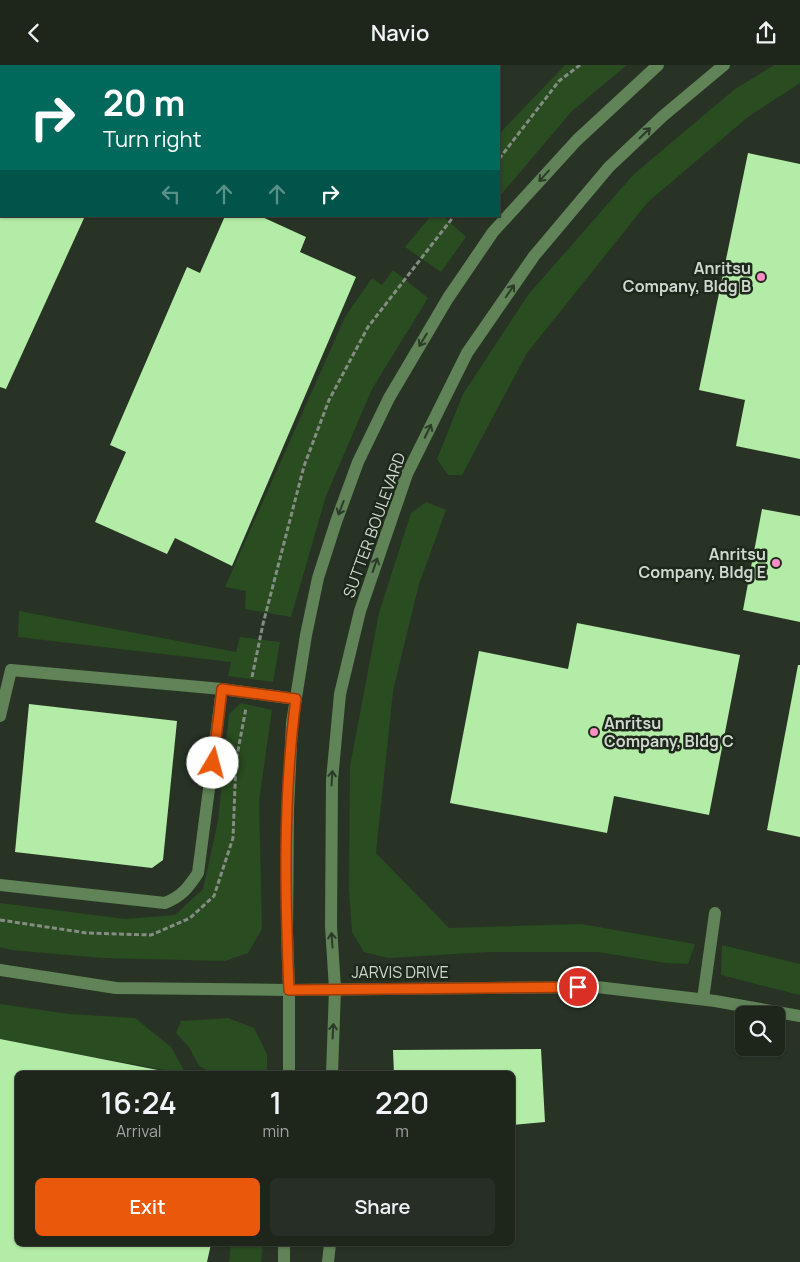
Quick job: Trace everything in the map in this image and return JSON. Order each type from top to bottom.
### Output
[{"type":"street","name":"SUTTER BOULEVARD","points":[[289,1071],[288,809],[292,723],[304,644],[318,578],[358,462],[389,398],[448,298],[493,232],[577,140],[658,65]]},
{"type":"street","name":"SUTTER BOULEVARD","points":[[332,1071],[335,989],[331,926],[332,780],[340,694],[360,611],[407,475],[467,353],[534,255],[609,167],[663,116],[724,65]]},
{"type":"street","points":[[0,716],[11,669],[222,689],[296,699]]},
{"type":"street","points":[[0,885],[165,903],[177,898],[187,889],[198,873],[222,689]]},
{"type":"street","points":[[703,999],[715,913]]},
{"type":"street","name":"JARVIS DRIVE","points":[[0,970],[116,988],[289,990],[597,987],[703,999],[800,1017]]},
{"type":"street","points":[[284,1246],[284,1262]]},
{"type":"street","points":[[328,1262],[330,1246]]},
{"type":"path","points":[[500,158],[559,81],[580,65]]},
{"type":"path","points":[[0,920],[87,933],[152,935],[190,917],[214,895],[232,838],[236,761],[263,624],[304,465],[329,400],[368,327],[453,217]]},
{"type":"green space","points":[[565,65],[627,65],[572,111],[500,196],[500,133]]},
{"type":"green space","points":[[774,65],[800,65],[800,83],[748,117],[648,202],[527,353],[462,475],[448,475],[437,459],[463,394],[528,295],[634,174],[735,89]]},
{"type":"green space","points":[[430,217],[444,217],[466,237],[441,272],[405,247]]},
{"type":"green space","points":[[393,270],[428,298],[372,389],[326,496],[291,617],[245,609],[246,591],[225,587],[345,317],[372,278],[382,285]]},
{"type":"green space","points":[[426,502],[446,510],[419,584],[393,691],[376,853],[449,928],[581,924],[695,944],[688,964],[666,963],[598,952],[489,952],[388,958],[364,952],[352,932],[349,890],[350,766],[379,613],[411,513]]},
{"type":"green space","points":[[19,611],[236,652],[240,637],[280,642],[273,682],[228,676],[231,662],[18,637]]},
{"type":"green space","points":[[241,703],[272,710],[259,801],[262,929],[248,953],[225,961],[103,958],[11,950],[0,947],[0,903],[125,919],[175,915],[203,889],[218,821],[229,714]]},
{"type":"green space","points":[[722,945],[800,964],[800,995],[721,975]]},
{"type":"green space","points":[[0,1004],[69,1014],[135,1018],[171,1047],[184,1071],[170,1071],[0,1040]]},
{"type":"green space","points":[[228,1018],[254,1028],[267,1054],[267,1071],[208,1071],[199,1066],[189,1047],[176,1033],[181,1021]]},
{"type":"green space","points":[[231,1246],[263,1246],[261,1262],[229,1262]]},
{"type":"building","name":"Anritsu Company, Bldg B","points":[[748,153],[800,164],[800,459],[736,446],[745,400],[699,390]]},
{"type":"building","points":[[0,217],[85,217],[6,389],[0,387]]},
{"type":"building","points":[[225,217],[262,217],[306,237],[300,252],[356,277],[232,566],[175,538],[167,554],[95,522],[126,452],[110,445],[187,267],[200,273]]},
{"type":"building","name":"Anritsu Company, Bldg E","points":[[762,509],[800,516],[800,622],[743,610]]},
{"type":"building","name":"Anritsu Company, Bldg C","points":[[577,623],[740,655],[709,815],[614,796],[607,833],[450,803],[479,651],[568,669]]},
{"type":"building","points":[[798,665],[800,665],[800,837],[767,830]]},
{"type":"building","points":[[29,704],[177,721],[163,860],[152,868],[15,852]]},
{"type":"building","points":[[0,1039],[163,1071],[15,1071],[15,1246],[211,1246],[207,1262],[0,1262]]},
{"type":"building","points":[[541,1049],[545,1122],[515,1125],[515,1071],[394,1071],[393,1050]]},
{"type":"place","name":"Anritsu Company, Bldg B","points":[[761,277]]},
{"type":"place","name":"Anritsu Company, Bldg E","points":[[776,563]]},
{"type":"place","name":"Anritsu Company, Bldg C","points":[[594,732]]},
{"type":"route","points":[[213,763],[222,689],[296,699],[292,723],[288,809],[287,932],[289,990],[578,987]]}]
